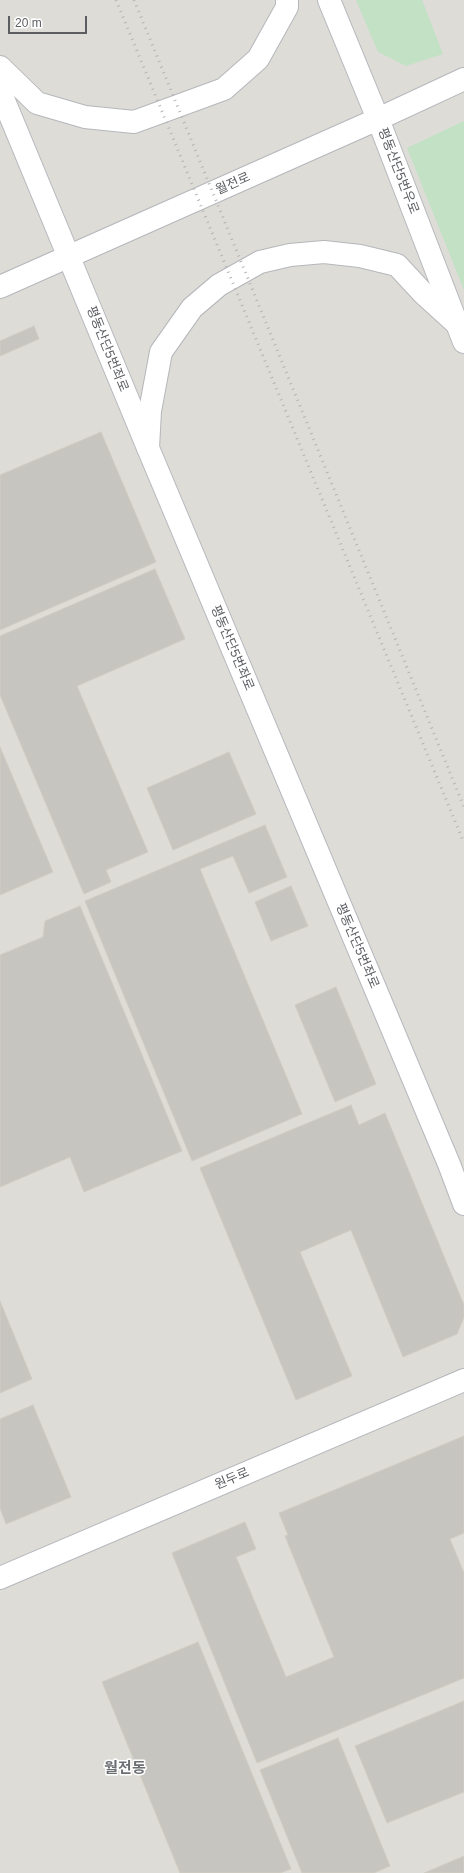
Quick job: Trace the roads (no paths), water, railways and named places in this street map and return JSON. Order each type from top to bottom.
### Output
[{"type":"street","points":[[0,68],[37,103],[85,117],[134,122],[224,89],[258,59],[288,7],[287,0]]},
{"type":"street","name":"평동산단5번우로","points":[[329,0],[378,119],[464,342]]},
{"type":"street","name":"월전로","points":[[0,287],[378,119],[464,79]]},
{"type":"street","name":"평동산단5번좌로","points":[[0,92],[148,448],[457,1169],[464,1204]]},
{"type":"street","points":[[148,448],[150,411],[161,352],[192,308],[219,285],[260,262],[290,255],[324,252],[360,256],[397,265],[423,293],[456,322]]},
{"type":"street","name":"원두로","points":[[0,1578],[464,1380]]},
{"type":"railway","points":[[116,0],[464,843]]},
{"type":"railway","points":[[134,0],[464,807]]},
{"type":"district","name":"월전동","points":[[125,1769]]}]
